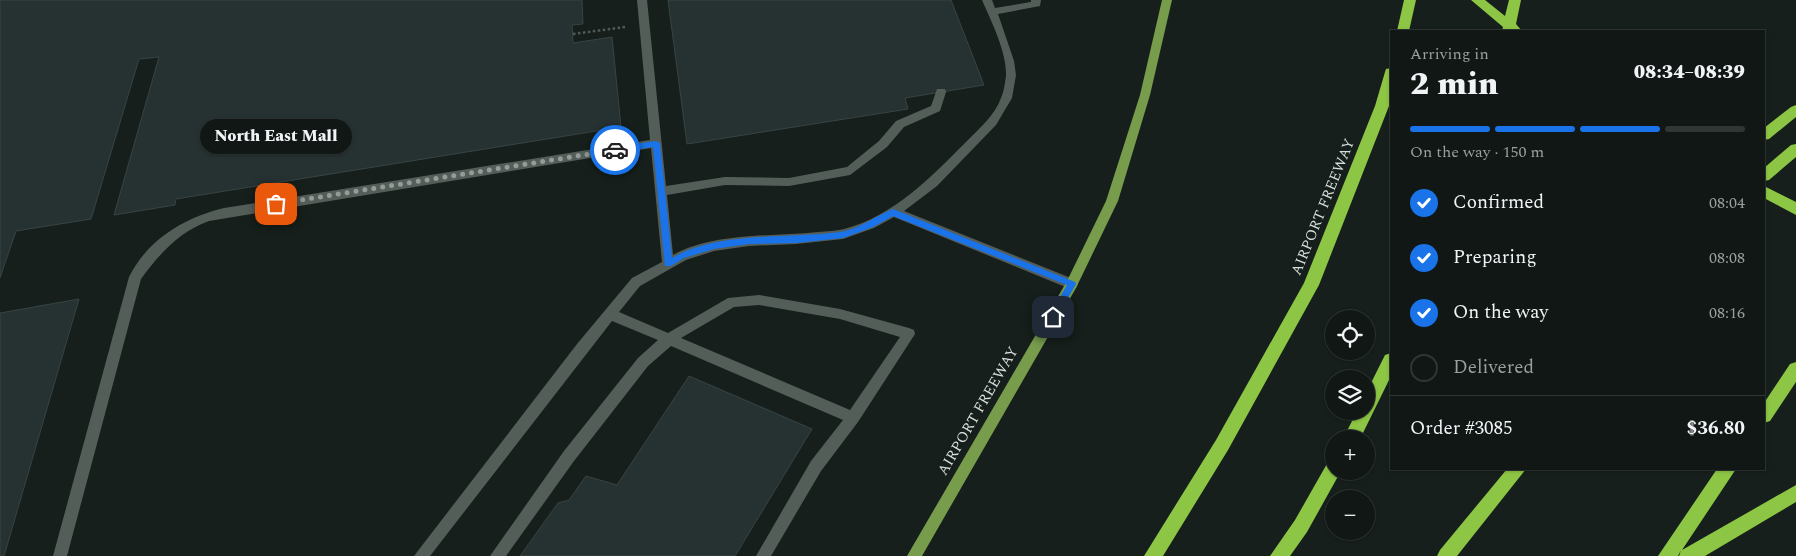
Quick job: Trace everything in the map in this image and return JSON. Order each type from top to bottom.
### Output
[{"type":"highway","points":[[1403,30],[1410,0]]},
{"type":"highway","points":[[1477,0],[1515,30]]},
{"type":"highway","points":[[1508,30],[1515,0]]},
{"type":"highway","name":"AIRPORT FREEWAY","points":[[1153,556],[1222,445],[1310,285],[1382,106],[1390,76]]},
{"type":"highway","points":[[1765,135],[1796,110]]},
{"type":"highway","points":[[1765,175],[1796,149]]},
{"type":"highway","points":[[1765,192],[1796,209]]},
{"type":"highway","points":[[1375,393],[1390,362]]},
{"type":"highway","points":[[1765,415],[1796,369]]},
{"type":"highway","points":[[1446,556],[1516,470]]},
{"type":"highway","points":[[1667,556],[1726,470]]},
{"type":"highway","points":[[1279,556],[1300,526],[1327,480]]},
{"type":"highway","points":[[1688,556],[1796,493]]},
{"type":"main road","name":"AIRPORT FREEWAY","points":[[914,556],[1072,284],[1112,201],[1145,95],[1167,0]]},
{"type":"lane","points":[[642,0],[668,264]]},
{"type":"lane","points":[[421,556],[636,282],[682,256],[714,246],[749,241],[843,234],[870,225],[893,212],[932,183],[992,122],[1007,98],[1011,76],[1009,61],[989,6],[1036,4],[1036,0]]},
{"type":"lane","points":[[661,191],[725,181],[789,182],[850,171],[883,144],[900,124],[936,108],[941,92]]},
{"type":"lane","points":[[60,556],[135,277],[154,250],[183,226],[209,216],[224,213],[656,143]]},
{"type":"lane","points":[[893,212],[1072,284]]},
{"type":"lane","points":[[498,556],[569,456],[643,362],[669,339],[732,302],[759,300],[840,314],[909,334],[853,418],[816,466],[763,556]]},
{"type":"lane","points":[[610,314],[853,418]]},
{"type":"building","points":[[0,0],[582,0],[583,24],[572,25],[573,43],[612,37],[621,127],[176,199],[175,205],[114,215],[159,57],[139,59],[91,219],[16,231],[0,278]]},
{"type":"building","points":[[668,0],[951,0],[984,85],[905,98],[908,109],[687,144]]},
{"type":"building","points":[[79,299],[4,556],[0,556],[0,313]]},
{"type":"building","points":[[689,376],[812,429],[735,556],[520,556],[558,503],[569,500],[586,476],[617,485]]},
{"type":"way so far","points":[[276,204],[615,150]]},
{"type":"place","name":"North East Mall","points":[[276,204]]},
{"type":"route","points":[[615,150],[656,143],[668,264],[682,256],[714,246],[749,241],[843,234],[870,225],[893,212],[1072,284],[1053,317]]}]
